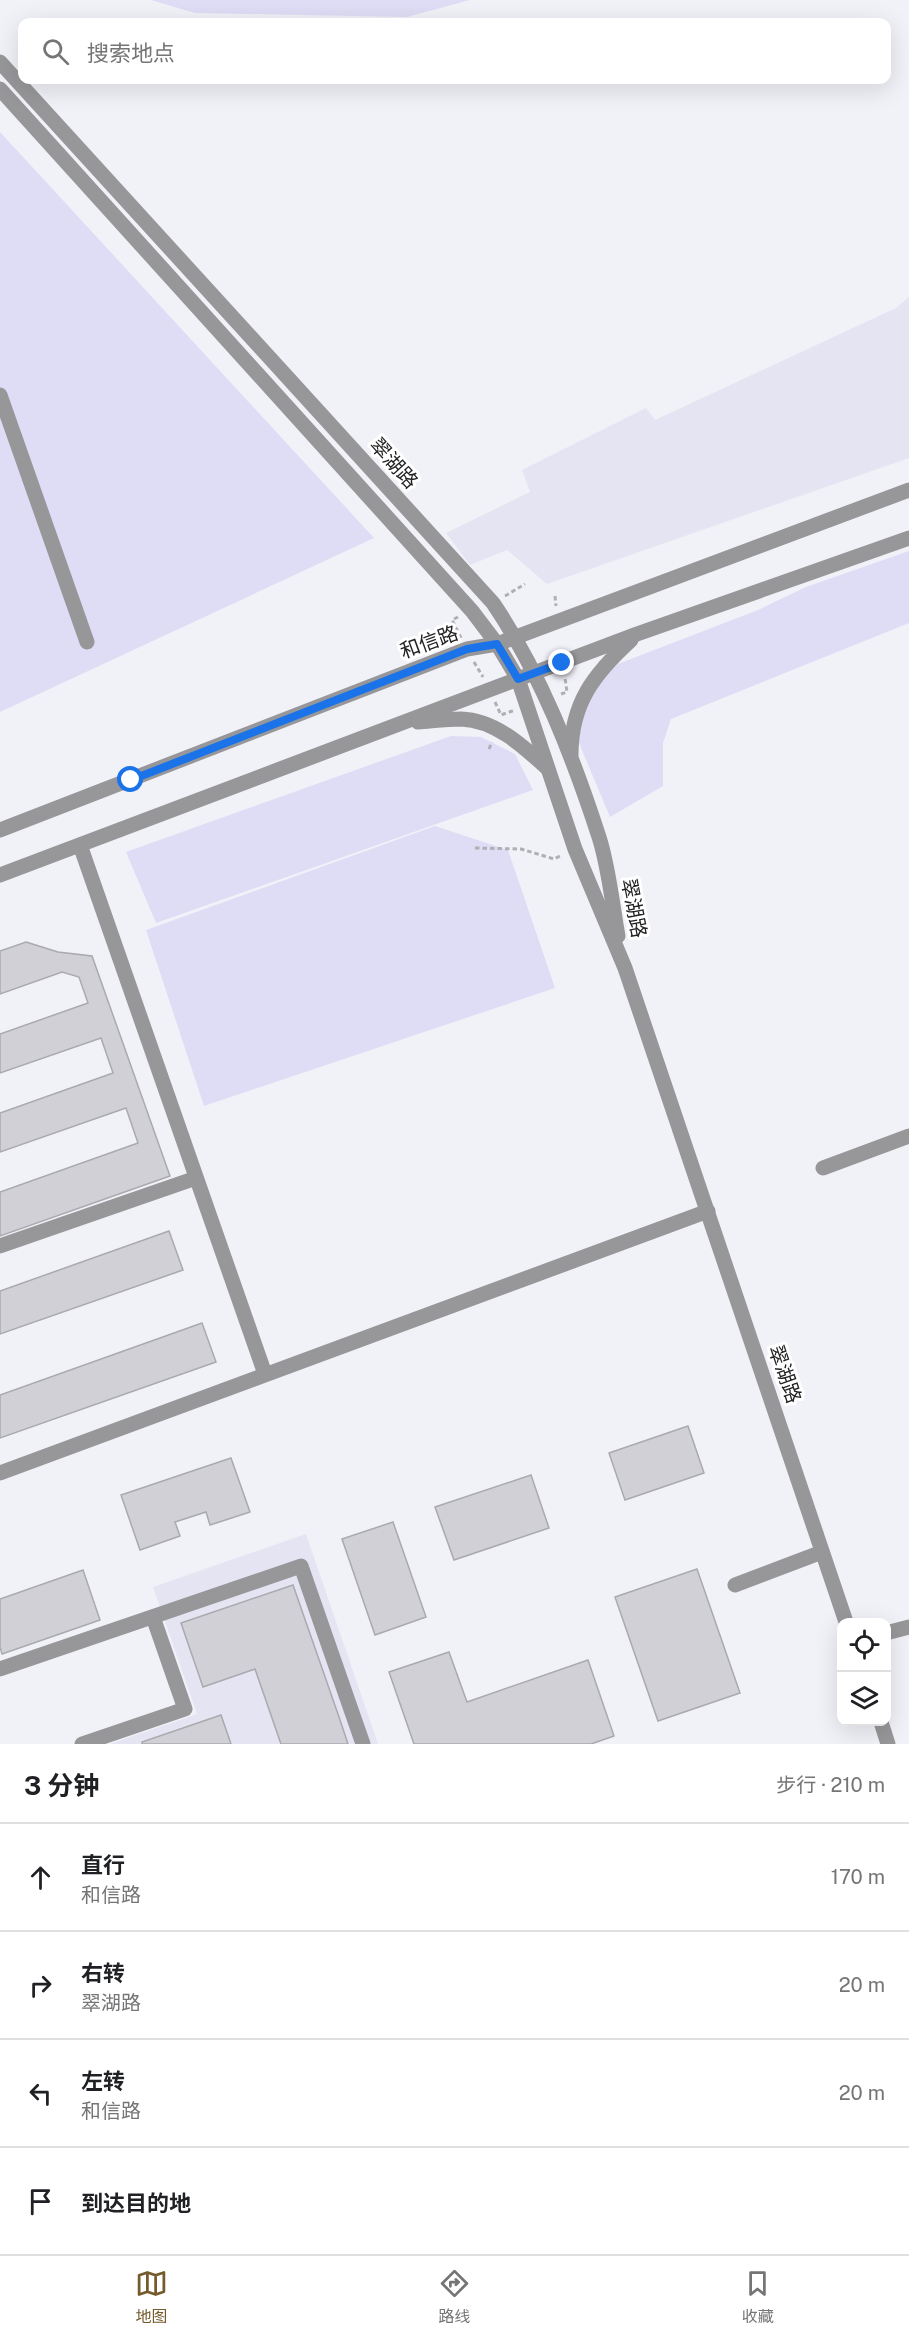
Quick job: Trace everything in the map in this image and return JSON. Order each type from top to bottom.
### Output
[{"type":"street","name":"翠湖路","points":[[3,72],[494,603],[516,636],[536,673],[599,838],[625,968]]},
{"type":"street","name":"翠湖路","points":[[0,90],[472,611],[497,644],[518,679],[575,849],[625,968],[844,1618]]},
{"type":"street","points":[[0,395],[87,642]]},
{"type":"street","name":"和信路","points":[[0,830],[467,649],[497,644],[909,490]]},
{"type":"street","points":[[0,875],[637,634],[909,538]]},
{"type":"street","points":[[571,761],[573,722],[582,702],[606,663],[637,634]]},
{"type":"street","points":[[403,723],[463,719],[485,725],[515,740],[549,771]]},
{"type":"street","points":[[80,845],[265,1374]]},
{"type":"street","points":[[823,1168],[909,1136]]},
{"type":"street","points":[[0,1246],[196,1178]]},
{"type":"street","points":[[0,1473],[708,1211]]},
{"type":"street","points":[[735,1585],[822,1552]]},
{"type":"street","points":[[0,1669],[301,1566],[363,1744]]},
{"type":"street","points":[[82,1744],[185,1709],[153,1617]]},
{"type":"street","points":[[891,1632],[909,1627]]},
{"type":"street","points":[[881,1726],[888,1744]]},
{"type":"path","points":[[475,848],[521,849],[554,859],[575,849]]},
{"type":"shaded area","points":[[151,0],[470,0],[407,17],[195,13]]},
{"type":"shaded area","points":[[0,132],[374,538],[0,712]]},
{"type":"shaded area","points":[[909,297],[909,458],[547,584],[507,550],[470,565],[446,533],[530,492],[522,470],[646,408],[655,420],[896,308]]},
{"type":"shaded area","points":[[909,551],[909,623],[671,719],[663,743],[663,786],[610,817],[579,743],[581,716],[601,680],[618,664],[758,610],[806,587]]},
{"type":"shaded area","points":[[451,736],[481,737],[515,754],[533,790],[156,923],[126,852]]},
{"type":"shaded area","points":[[435,826],[508,850],[555,988],[204,1106],[146,930]]},
{"type":"shaded area","points":[[306,1534],[378,1744],[110,1744],[197,1714],[153,1587]]},
{"type":"building","points":[[26,942],[58,952],[92,956],[170,1176],[0,1236],[0,1192],[138,1143],[126,1108],[0,1152],[0,1113],[113,1073],[101,1038],[0,1073],[0,1034],[88,1003],[79,977],[62,972],[0,994],[0,951]]},
{"type":"building","points":[[169,1231],[183,1270],[0,1334],[0,1291]]},
{"type":"building","points":[[202,1323],[216,1362],[0,1438],[0,1395]]},
{"type":"building","points":[[688,1426],[704,1473],[625,1500],[609,1453]]},
{"type":"building","points":[[231,1458],[250,1512],[210,1525],[206,1512],[175,1522],[180,1536],[140,1550],[121,1495]]},
{"type":"building","points":[[531,1475],[549,1528],[454,1560],[435,1507]]},
{"type":"building","points":[[393,1522],[426,1617],[375,1635],[342,1539]]},
{"type":"building","points":[[697,1569],[740,1693],[658,1721],[615,1597]]},
{"type":"building","points":[[83,1570],[100,1620],[2,1654],[0,1599]]},
{"type":"building","points":[[293,1585],[348,1744],[281,1744],[255,1669],[203,1687],[181,1623]]},
{"type":"building","points":[[449,1652],[467,1702],[588,1660],[614,1736],[591,1744],[414,1744],[389,1672]]},
{"type":"building","points":[[221,1715],[231,1744],[142,1744],[142,1742]]},
{"type":"route","points":[[131,780],[467,649],[497,644],[518,679],[562,663]]}]
